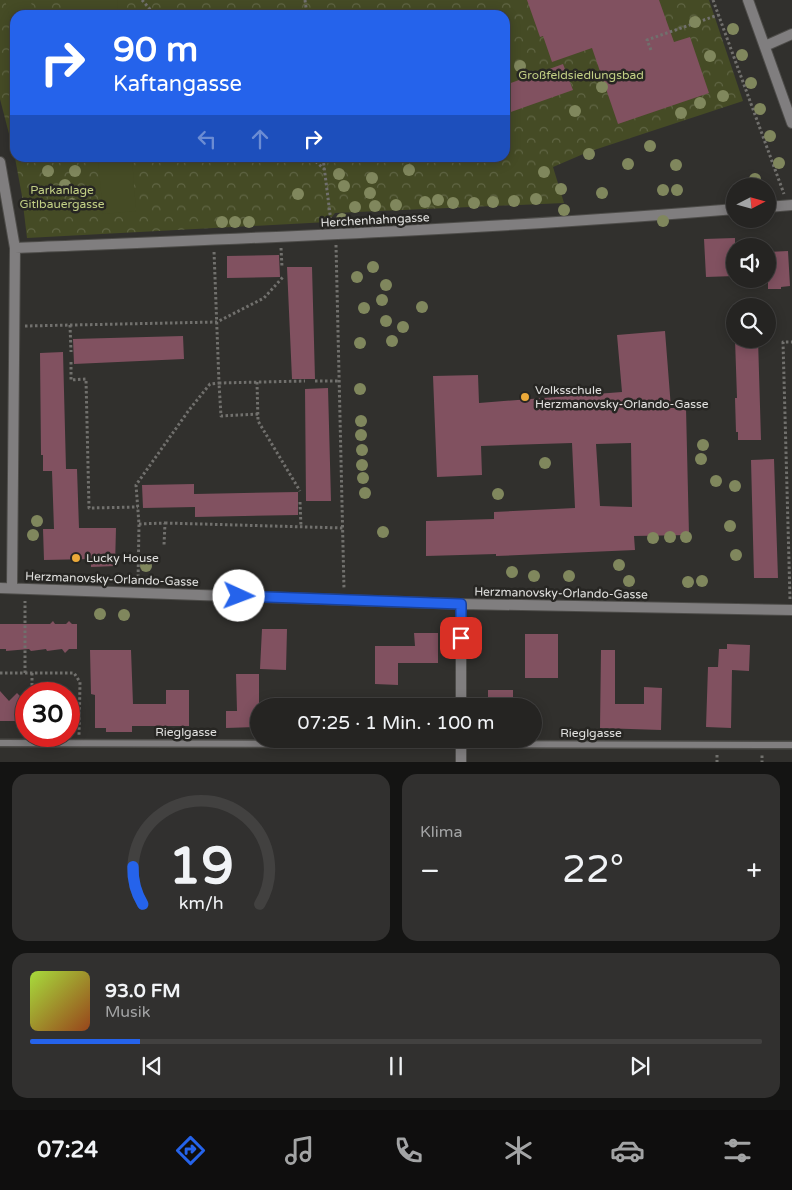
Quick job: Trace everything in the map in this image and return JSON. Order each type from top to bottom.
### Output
[{"type":"street","points":[[748,0],[792,122]]},
{"type":"street","points":[[764,46],[792,34]]},
{"type":"street","points":[[0,162],[15,248],[12,587]]},
{"type":"street","points":[[776,206],[790,205]]},
{"type":"street","name":"Herchenhahngasse","points":[[15,248],[334,235],[630,218],[726,210]]},
{"type":"street","name":"Herzmanovsky-Orlando-Gasse","points":[[0,588],[461,604],[791,610]]},
{"type":"street","points":[[461,604],[461,698]]},
{"type":"street","points":[[461,748],[462,762]]},
{"type":"lane","name":"Rieglgasse","points":[[0,742],[15,742]]},
{"type":"lane","name":"Rieglgasse","points":[[80,743],[250,742]]},
{"type":"lane","name":"Rieglgasse","points":[[542,742],[792,745]]},
{"type":"path","points":[[142,0],[151,10]]},
{"type":"path","points":[[713,0],[790,205]]},
{"type":"path","points":[[651,50],[647,40],[718,15]]},
{"type":"path","points":[[316,162],[324,170]]},
{"type":"path","points":[[323,162],[334,235],[344,600]]},
{"type":"path","points":[[281,237],[282,268]]},
{"type":"path","points":[[214,240],[220,416],[258,414]]},
{"type":"path","points":[[14,326],[217,322],[264,298],[283,277]]},
{"type":"path","points":[[70,325],[71,352]]},
{"type":"path","points":[[791,610],[783,342],[792,342]]},
{"type":"path","points":[[71,362],[71,380],[86,379],[89,508],[138,507]]},
{"type":"path","points":[[138,592],[140,524],[136,485],[189,410],[210,384],[305,381]]},
{"type":"path","points":[[315,381],[339,381]]},
{"type":"path","points":[[257,382],[258,421],[300,492]]},
{"type":"path","points":[[300,502],[301,527]]},
{"type":"path","points":[[164,545],[165,523]]},
{"type":"path","points":[[140,524],[343,528]]},
{"type":"path","points":[[25,673],[26,588]]},
{"type":"path","points":[[0,673],[74,673],[80,682]]},
{"type":"path","points":[[32,673],[32,682]]},
{"type":"green space","name":"Großfeldsiedlungsbad","points":[[0,0],[709,0],[743,101],[588,152],[553,167],[564,203],[335,213],[328,222],[27,238],[16,162],[510,162],[510,10],[10,10],[10,138],[0,99]]},
{"type":"green space","points":[[5,0],[30,0],[34,10],[10,10],[10,18]]},
{"type":"green space","points":[[70,0],[117,0],[118,10],[70,10]]},
{"type":"green space","points":[[98,162],[132,162],[136,211],[103,214]]},
{"type":"building","points":[[527,0],[659,0],[674,42],[690,37],[709,93],[618,124],[592,48],[552,62],[543,36],[540,37]]},
{"type":"building","points":[[563,64],[573,90],[510,112],[510,83]]},
{"type":"building","points":[[726,238],[726,276],[706,277],[704,239]]},
{"type":"building","points":[[788,251],[790,286],[781,287],[781,289],[768,289],[776,288],[776,252]]},
{"type":"building","points":[[279,255],[280,277],[227,278],[227,256]]},
{"type":"building","points":[[287,267],[312,267],[315,379],[292,379]]},
{"type":"building","points":[[665,331],[671,408],[686,408],[689,535],[634,536],[635,550],[496,556],[496,554],[426,556],[426,521],[494,519],[494,512],[575,508],[572,443],[481,446],[482,475],[437,477],[433,376],[478,375],[479,403],[622,392],[617,335]],"holes":[[[631,443],[632,507],[600,506],[596,444]]]},
{"type":"building","points":[[183,336],[184,359],[74,364],[73,339]]},
{"type":"building","points":[[735,348],[758,348],[761,440],[738,440],[735,398],[737,398]]},
{"type":"building","points":[[63,352],[66,469],[77,469],[79,528],[116,528],[115,566],[91,567],[91,559],[44,560],[43,529],[54,529],[52,471],[43,471],[43,455],[41,455],[40,353]]},
{"type":"building","points":[[328,388],[331,501],[306,501],[305,389]]},
{"type":"building","points":[[774,459],[778,578],[754,578],[751,460]]},
{"type":"building","points":[[194,484],[194,494],[298,492],[298,515],[195,517],[195,507],[143,508],[142,485]]},
{"type":"building","points":[[53,621],[55,624],[66,624],[69,621],[72,624],[77,624],[77,649],[69,649],[65,653],[62,649],[6,651],[6,649],[0,649],[0,624],[50,624]]},
{"type":"building","points":[[262,629],[287,629],[286,670],[260,669]]},
{"type":"building","points":[[414,633],[438,633],[438,663],[398,663],[398,685],[375,684],[375,646],[415,646]]},
{"type":"building","points":[[525,634],[558,634],[558,678],[525,678]]},
{"type":"building","points":[[727,644],[750,645],[749,671],[732,670],[731,728],[706,727],[708,667],[718,667],[719,649],[727,649]]},
{"type":"building","points":[[90,650],[131,650],[133,704],[166,704],[166,690],[189,690],[189,726],[132,726],[132,732],[106,732],[106,728],[95,728],[95,695],[91,694]]},
{"type":"building","points":[[601,650],[615,650],[615,704],[644,704],[644,687],[662,688],[661,730],[600,728]]},
{"type":"building","points":[[236,674],[259,674],[259,698],[250,698],[250,727],[226,728],[226,711],[237,711]]},
{"type":"building","points":[[488,690],[513,690],[513,698],[488,698]]},
{"type":"building","points":[[0,691],[9,701],[15,695],[15,721],[0,721]]},
{"type":"place","name":"Volksschule Herzmanovsky-Orlando-Gasse","points":[[525,397]]},
{"type":"place","name":"Lucky House","points":[[76,558]]},
{"type":"route","points":[[239,596],[461,604],[461,638]]},
{"type":"park label","name":"Parkanlage Gitlbauergasse","points":[[62,197]]}]
